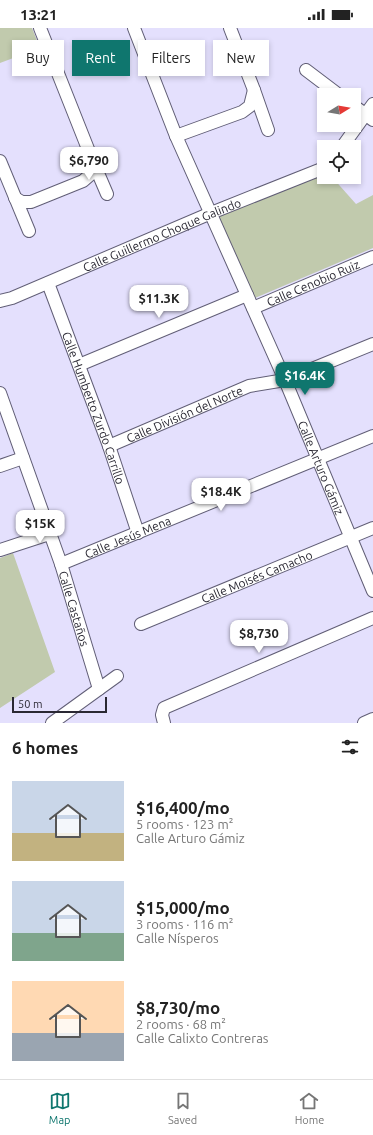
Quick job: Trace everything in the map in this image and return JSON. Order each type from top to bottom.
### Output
[{"type":"street","points":[[40,28],[107,194]]},
{"type":"street","name":"Calle Arturo Gámiz","points":[[134,28],[176,136],[285,380],[373,591]]},
{"type":"street","points":[[230,28],[268,130]]},
{"type":"street","points":[[306,70],[330,88]]},
{"type":"street","points":[[176,136],[242,112],[250,106],[254,90]]},
{"type":"street","points":[[349,140],[369,118],[373,104]]},
{"type":"street","points":[[361,112],[369,118]]},
{"type":"street","points":[[15,198],[22,202],[31,202],[83,181],[90,174],[92,159]]},
{"type":"street","points":[[0,161],[28,231]]},
{"type":"street","name":"Calle Guillermo Choque Galindo","points":[[0,301],[12,298],[211,213],[317,171]]},
{"type":"street","name":"Calle Cenobio Ruiz","points":[[253,308],[373,257]]},
{"type":"street","name":"Calle Humberto Zurdo Carrillo","points":[[48,283],[109,446],[138,533]]},
{"type":"street","name":"Calle Cenobio Ruiz","points":[[79,365],[247,295]]},
{"type":"street","name":"Calle División del Norte","points":[[109,446],[249,386],[285,380],[373,344]]},
{"type":"street","name":"Calle Castaños","points":[[0,392],[49,534],[61,564],[99,689]]},
{"type":"street","name":"Calle Jesús Mena","points":[[61,564],[373,436]]},
{"type":"street","points":[[0,466],[23,458]]},
{"type":"street","name":"Calle Moisés Camacho","points":[[141,624],[373,528]]},
{"type":"street","points":[[0,550],[49,534]]},
{"type":"street","points":[[164,723],[162,715],[164,708],[373,618]]},
{"type":"street","points":[[52,723],[117,676]]},
{"type":"street","points":[[364,723],[373,719]]},
{"type":"green space","points":[[0,28],[32,28],[37,40],[12,40],[12,58],[0,63]]},
{"type":"green space","points":[[317,175],[317,184],[338,184],[356,204],[373,195],[373,248],[255,298],[217,214]]},
{"type":"green space","points":[[13,553],[55,672],[0,708],[0,558]]}]
